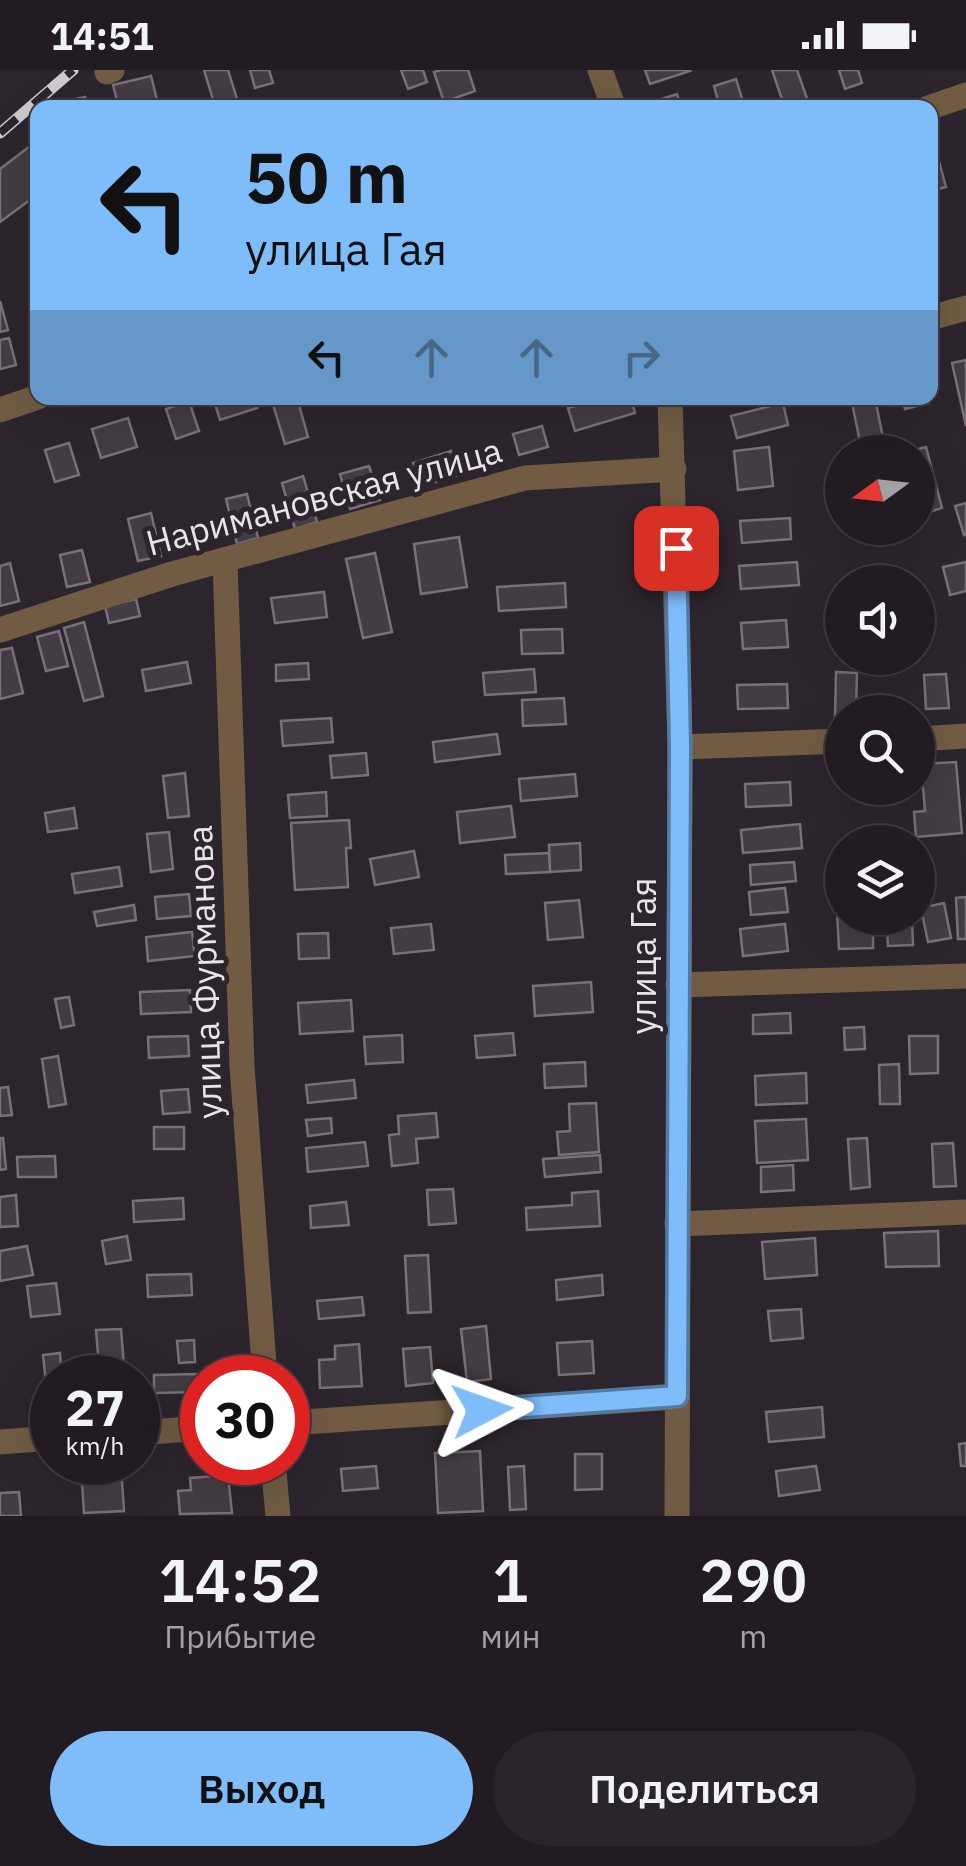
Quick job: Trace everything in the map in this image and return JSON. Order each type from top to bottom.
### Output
[{"type":"street","points":[[600,70],[611,100]]},
{"type":"street","points":[[938,105],[966,95]]},
{"type":"street","points":[[938,316],[966,308]]},
{"type":"street","points":[[0,410],[30,401]]},
{"type":"street","name":"улица Гая","points":[[670,405],[680,747],[677,1516]]},
{"type":"street","name":"Наримановская улица","points":[[0,630],[172,574],[525,478],[674,469]]},
{"type":"street","name":"улица Фурманова","points":[[225,562],[242,1066],[263,1355]]},
{"type":"street","points":[[935,737],[966,736]]},
{"type":"street","points":[[680,747],[825,742]]},
{"type":"street","points":[[678,984],[966,976]]},
{"type":"street","points":[[678,1224],[966,1212]]},
{"type":"street","points":[[310,1421],[677,1396]]},
{"type":"street","points":[[0,1442],[30,1440]]},
{"type":"street","points":[[275,1485],[278,1516]]},
{"type":"building","points":[[204,70],[228,70],[237,99],[213,100]]},
{"type":"building","points":[[250,70],[269,70],[273,83],[255,88]]},
{"type":"building","points":[[401,70],[423,70],[427,82],[408,89]]},
{"type":"building","points":[[468,70],[475,91],[443,100],[434,72]]},
{"type":"building","points":[[645,70],[689,70],[690,71],[650,84]]},
{"type":"building","points":[[772,70],[797,70],[808,100],[782,100]]},
{"type":"building","points":[[839,70],[858,70],[862,83],[845,89]]},
{"type":"building","points":[[151,76],[157,100],[117,100],[113,85]]},
{"type":"building","points":[[736,79],[743,100],[718,100],[714,86]]},
{"type":"building","points":[[30,146],[30,200],[0,222],[0,169]]},
{"type":"building","points":[[938,158],[946,187],[938,189]]},
{"type":"building","points":[[0,301],[8,330],[0,332]]},
{"type":"building","points":[[9,338],[16,365],[0,369],[0,340]]},
{"type":"building","points":[[966,360],[966,426],[952,363]]},
{"type":"building","points":[[190,405],[199,431],[176,439],[166,409]]},
{"type":"building","points":[[215,405],[257,408],[220,420]]},
{"type":"building","points":[[273,405],[299,405],[308,437],[285,444]]},
{"type":"building","points":[[633,405],[635,413],[575,431],[568,408]]},
{"type":"building","points":[[783,405],[788,425],[737,438],[731,416]]},
{"type":"building","points":[[852,405],[876,405],[882,435],[859,435]]},
{"type":"building","points":[[128,418],[137,447],[101,458],[92,429]]},
{"type":"building","points":[[542,426],[548,447],[519,455],[513,434]]},
{"type":"building","points":[[69,443],[79,475],[55,482],[45,450]]},
{"type":"building","points":[[769,447],[773,486],[738,490],[734,451]]},
{"type":"building","points":[[451,451],[459,475],[420,487],[413,463]]},
{"type":"building","points":[[369,466],[380,500],[350,509],[340,474]]},
{"type":"building","points":[[303,476],[317,522],[295,529],[282,483]]},
{"type":"building","points":[[935,481],[942,508],[935,510]]},
{"type":"building","points":[[247,494],[258,538],[237,544],[226,499]]},
{"type":"building","points":[[966,503],[966,534],[964,535],[955,506]]},
{"type":"building","points":[[151,513],[161,556],[138,561],[128,519]]},
{"type":"building","points":[[790,518],[791,539],[742,543],[740,521]]},
{"type":"building","points":[[459,537],[467,587],[421,594],[414,544]]},
{"type":"building","points":[[82,550],[90,582],[67,587],[60,555]]},
{"type":"building","points":[[375,553],[392,632],[363,638],[346,559]]},
{"type":"building","points":[[797,562],[799,585],[741,589],[739,566]]},
{"type":"building","points":[[966,562],[966,591],[950,595],[943,567]]},
{"type":"building","points":[[10,563],[19,601],[0,606],[0,566]]},
{"type":"building","points":[[565,583],[566,607],[499,611],[497,587]]},
{"type":"building","points":[[324,592],[327,617],[275,623],[271,598]]},
{"type":"building","points":[[136,599],[140,616],[109,623],[105,606]]},
{"type":"building","points":[[786,620],[788,647],[743,649],[741,623]]},
{"type":"building","points":[[84,622],[103,696],[84,701],[64,628]]},
{"type":"building","points":[[562,629],[563,653],[522,654],[521,630]]},
{"type":"building","points":[[59,631],[68,666],[46,671],[37,637]]},
{"type":"building","points":[[12,648],[23,693],[0,699],[0,650]]},
{"type":"building","points":[[187,662],[191,683],[146,691],[142,670]]},
{"type":"building","points":[[308,663],[309,679],[276,681],[276,665]]},
{"type":"building","points":[[534,669],[536,692],[485,695],[483,673]]},
{"type":"building","points":[[946,674],[949,708],[935,709],[935,695],[925,695],[924,675]]},
{"type":"building","points":[[836,675],[857,675],[856,695],[835,695]]},
{"type":"building","points":[[787,684],[788,708],[738,709],[737,685]]},
{"type":"building","points":[[564,698],[566,724],[523,726],[522,700]]},
{"type":"building","points":[[331,718],[333,742],[283,746],[281,721]]},
{"type":"building","points":[[497,734],[500,754],[435,762],[433,742]]},
{"type":"building","points":[[366,753],[368,775],[332,778],[330,756]]},
{"type":"building","points":[[956,762],[962,833],[935,835],[935,825],[915,825],[914,812],[925,811],[924,805],[935,805],[935,763]]},
{"type":"building","points":[[185,773],[189,816],[168,818],[163,776]]},
{"type":"building","points":[[575,774],[577,796],[521,801],[519,779]]},
{"type":"building","points":[[790,782],[791,805],[746,807],[745,784]]},
{"type":"building","points":[[326,792],[327,816],[290,818],[288,795]]},
{"type":"building","points":[[511,806],[515,837],[460,843],[457,812]]},
{"type":"building","points":[[74,808],[77,828],[48,832],[45,813]]},
{"type":"building","points":[[349,820],[348,887],[295,890],[291,823]]},
{"type":"building","points":[[800,824],[802,848],[743,853],[741,830]]},
{"type":"building","points":[[169,832],[173,869],[151,872],[147,834]]},
{"type":"building","points":[[580,843],[581,870],[550,872],[549,845]]},
{"type":"building","points":[[414,851],[419,877],[375,885],[370,859]]},
{"type":"building","points":[[549,853],[550,872],[506,874],[505,855]]},
{"type":"building","points":[[794,862],[796,881],[751,885],[750,865]]},
{"type":"building","points":[[119,867],[122,886],[75,893],[72,874]]},
{"type":"building","points":[[785,888],[788,912],[751,915],[749,892]]},
{"type":"building","points":[[189,894],[191,916],[157,919],[155,897]]},
{"type":"building","points":[[966,897],[966,939],[958,939],[956,898]]},
{"type":"building","points":[[579,900],[583,937],[548,940],[545,903]]},
{"type":"building","points":[[944,903],[951,938],[928,942],[927,935],[935,935],[935,905]]},
{"type":"building","points":[[134,905],[136,920],[97,926],[94,912]]},
{"type":"building","points":[[431,924],[434,950],[394,954],[391,928]]},
{"type":"building","points":[[785,924],[788,951],[743,956],[740,929]]},
{"type":"building","points":[[192,932],[195,956],[148,961],[146,937]]},
{"type":"building","points":[[328,933],[329,958],[299,959],[298,934]]},
{"type":"building","points":[[838,935],[873,935],[873,948],[839,949]]},
{"type":"building","points":[[887,935],[913,935],[913,945],[888,946]]},
{"type":"building","points":[[591,982],[593,1012],[535,1016],[533,986]]},
{"type":"building","points":[[190,990],[191,1012],[141,1014],[140,992]]},
{"type":"building","points":[[69,997],[74,1025],[61,1028],[55,999]]},
{"type":"building","points":[[351,1000],[353,1031],[300,1034],[298,1003]]},
{"type":"building","points":[[790,1013],[791,1033],[753,1034],[753,1015]]},
{"type":"building","points":[[864,1027],[865,1049],[845,1050],[844,1028]]},
{"type":"building","points":[[513,1033],[515,1055],[477,1058],[475,1036]]},
{"type":"building","points":[[402,1035],[403,1062],[366,1064],[364,1037]]},
{"type":"building","points":[[188,1036],[189,1056],[149,1058],[148,1037]]},
{"type":"building","points":[[909,1036],[938,1036],[938,1073],[910,1074]]},
{"type":"building","points":[[58,1056],[66,1104],[49,1107],[42,1059]]},
{"type":"building","points":[[585,1062],[586,1086],[545,1088],[544,1064]]},
{"type":"building","points":[[899,1064],[900,1104],[880,1104],[879,1065]]},
{"type":"building","points":[[806,1073],[807,1103],[756,1105],[755,1076]]},
{"type":"building","points":[[354,1080],[356,1098],[308,1103],[306,1085]]},
{"type":"building","points":[[8,1087],[12,1115],[0,1116],[0,1088]]},
{"type":"building","points":[[188,1089],[190,1112],[163,1114],[161,1091]]},
{"type":"building","points":[[596,1103],[599,1152],[559,1155],[557,1132],[570,1131],[569,1104]]},
{"type":"building","points":[[436,1113],[438,1137],[416,1139],[418,1163],[392,1166],[389,1135],[399,1134],[398,1116]]},
{"type":"building","points":[[331,1118],[332,1133],[308,1136],[306,1120]]},
{"type":"building","points":[[806,1119],[808,1160],[757,1163],[755,1121]]},
{"type":"building","points":[[154,1127],[184,1127],[184,1149],[154,1149]]},
{"type":"building","points":[[0,1138],[6,1169],[0,1170]]},
{"type":"building","points":[[867,1138],[870,1187],[851,1189],[848,1139]]},
{"type":"building","points":[[365,1142],[368,1166],[308,1172],[306,1148]]},
{"type":"building","points":[[953,1143],[956,1186],[934,1187],[932,1144]]},
{"type":"building","points":[[600,1155],[601,1172],[545,1177],[543,1159]]},
{"type":"building","points":[[55,1156],[56,1177],[18,1177],[17,1157]]},
{"type":"building","points":[[793,1165],[794,1190],[761,1192],[761,1167]]},
{"type":"building","points":[[453,1189],[456,1223],[429,1225],[427,1190]]},
{"type":"building","points":[[598,1191],[600,1226],[527,1230],[526,1208],[572,1205],[572,1193]]},
{"type":"building","points":[[16,1195],[18,1226],[0,1227],[0,1197]]},
{"type":"building","points":[[183,1198],[184,1219],[134,1222],[133,1201]]},
{"type":"building","points":[[346,1202],[349,1225],[311,1228],[310,1206]]},
{"type":"building","points":[[938,1231],[939,1266],[886,1267],[884,1233]]},
{"type":"building","points":[[127,1236],[131,1260],[106,1264],[102,1241]]},
{"type":"building","points":[[815,1238],[817,1275],[765,1279],[762,1242]]},
{"type":"building","points":[[27,1246],[33,1275],[0,1281],[0,1251]]},
{"type":"building","points":[[428,1255],[431,1312],[408,1313],[405,1256]]},
{"type":"building","points":[[191,1274],[192,1295],[148,1297],[147,1275]]},
{"type":"building","points":[[602,1275],[603,1295],[557,1300],[556,1280]]},
{"type":"building","points":[[56,1283],[60,1314],[31,1317],[27,1286]]},
{"type":"building","points":[[362,1297],[364,1315],[319,1319],[317,1301]]},
{"type":"building","points":[[801,1309],[803,1338],[771,1341],[768,1311]]},
{"type":"building","points":[[486,1326],[491,1379],[467,1382],[461,1329]]},
{"type":"building","points":[[121,1329],[123,1355],[98,1355],[96,1330]]},
{"type":"building","points":[[194,1340],[195,1355],[180,1355],[179,1363],[177,1341]]},
{"type":"building","points":[[592,1341],[594,1373],[559,1375],[557,1343]]},
{"type":"building","points":[[359,1344],[362,1386],[320,1388],[319,1360],[335,1359],[335,1346]]},
{"type":"building","points":[[430,1347],[433,1383],[406,1386],[403,1349]]},
{"type":"building","points":[[180,1374],[180,1392],[160,1393],[160,1375]]},
{"type":"building","points":[[822,1407],[824,1437],[769,1442],[766,1412]]},
{"type":"building","points":[[966,1443],[966,1466],[961,1466],[959,1444]]},
{"type":"building","points":[[480,1451],[483,1511],[438,1513],[435,1453]]},
{"type":"building","points":[[575,1454],[602,1454],[602,1489],[575,1490]]},
{"type":"building","points":[[376,1466],[378,1488],[343,1491],[341,1469]]},
{"type":"building","points":[[524,1466],[526,1509],[510,1510],[508,1467]]},
{"type":"building","points":[[816,1466],[820,1490],[779,1496],[776,1471]]},
{"type":"building","points":[[82,1485],[122,1485],[124,1511],[84,1513]]},
{"type":"building","points":[[191,1485],[229,1485],[232,1513],[180,1514],[178,1491],[191,1490]]},
{"type":"building","points":[[19,1492],[21,1516],[0,1516],[0,1493]]},
{"type":"railway","points":[[38,100],[73,70]]},
{"type":"railway","points":[[0,133],[30,107]]},
{"type":"route","points":[[482,1410],[677,1396],[680,747],[676,548]]}]
